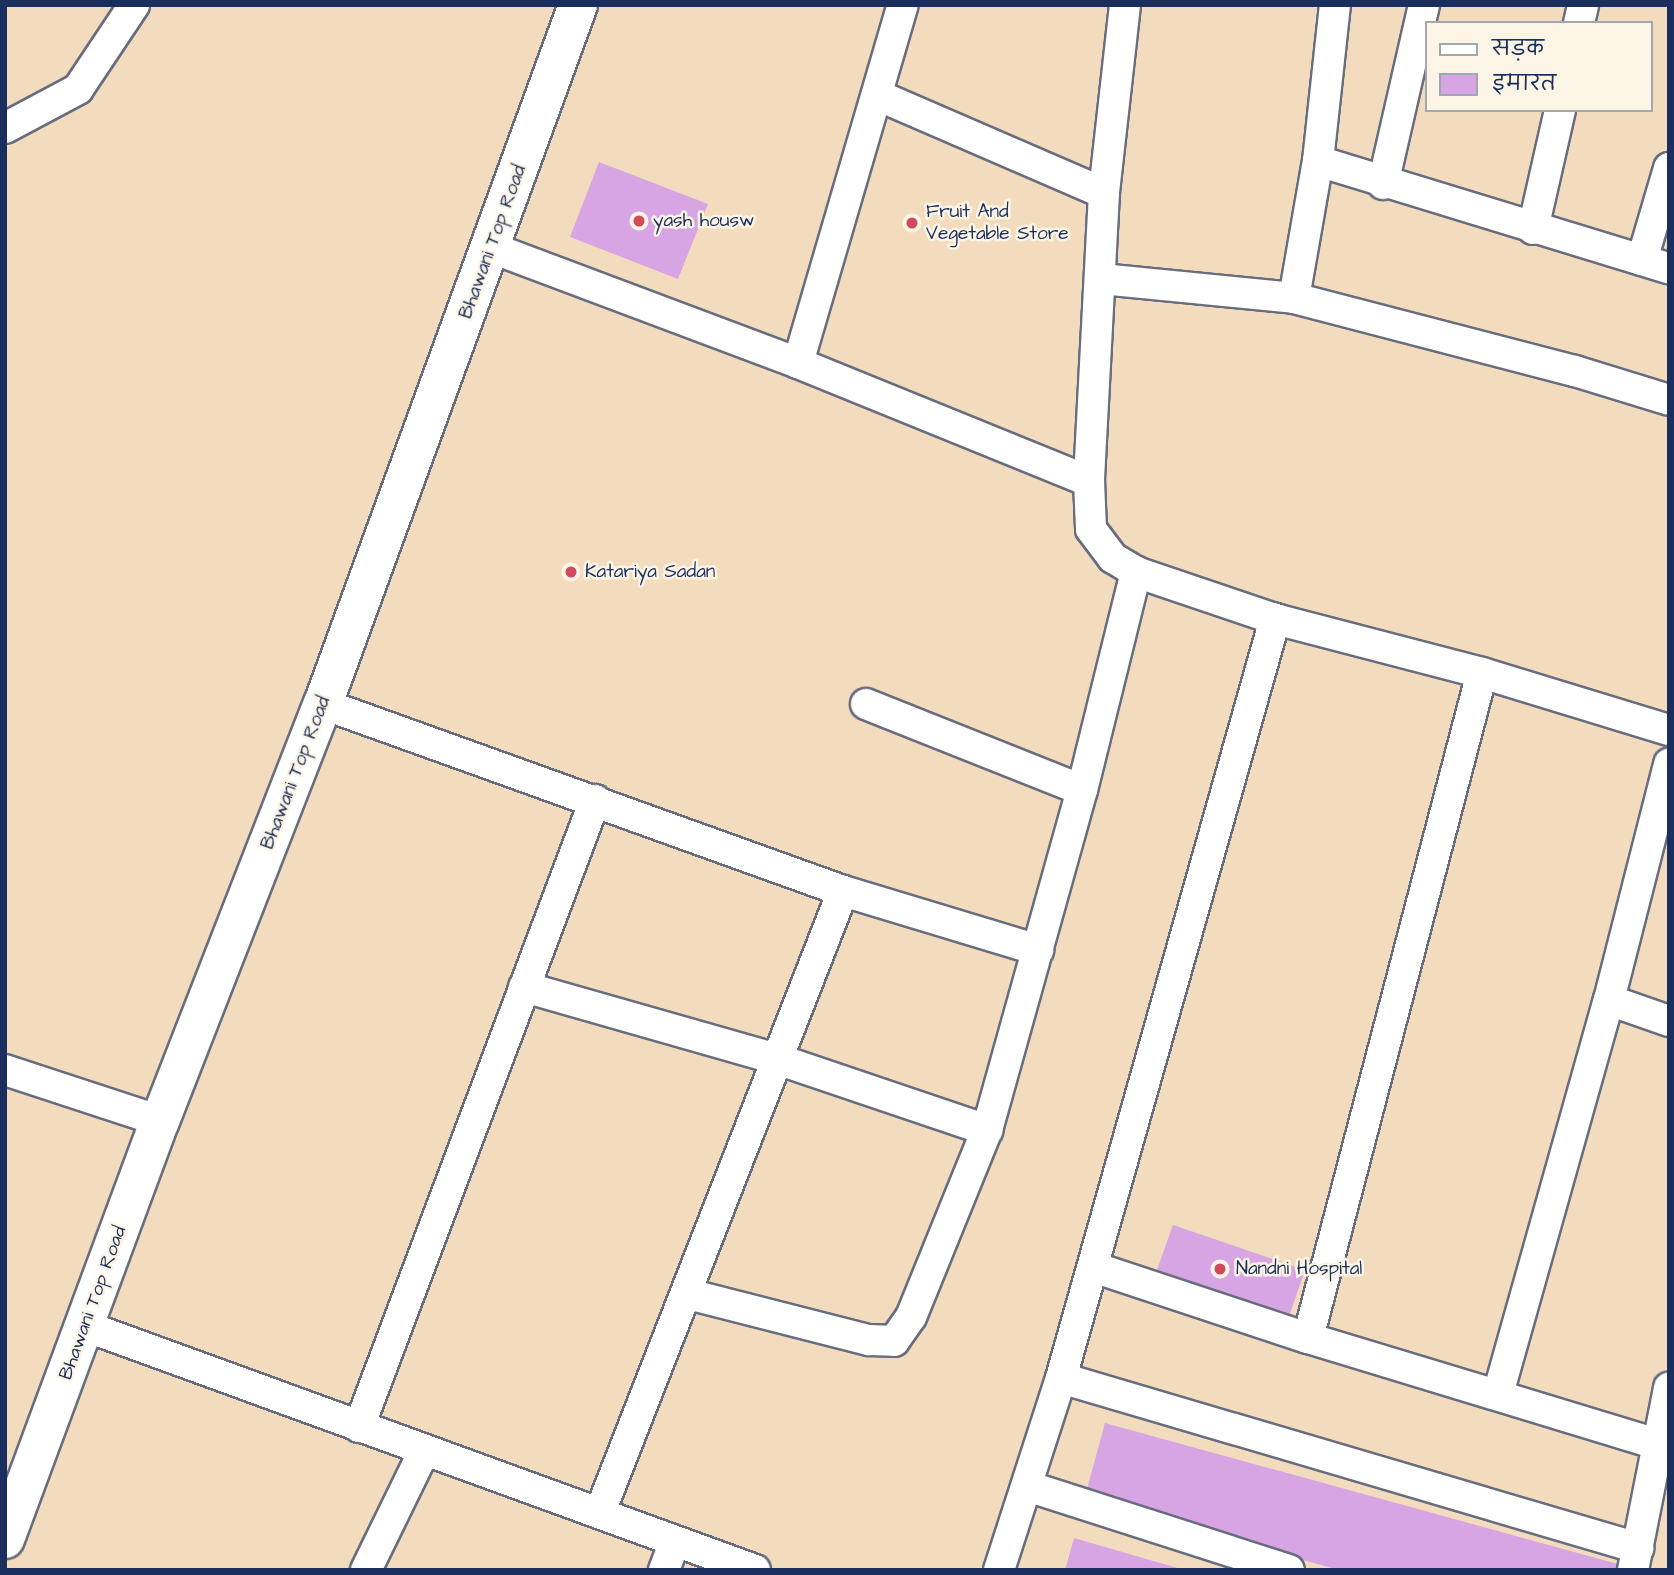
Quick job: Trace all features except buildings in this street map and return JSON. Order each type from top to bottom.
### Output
[{"type":"street","points":[[5,128],[78,89],[134,5]]},
{"type":"street","name":"Bhawani Top Road","points":[[5,1539],[160,1121],[323,705],[492,248],[578,5]]},
{"type":"street","points":[[798,363],[902,5]]},
{"type":"street","points":[[1125,5],[1104,192],[1089,481],[1091,529],[1113,558],[1136,572],[1275,619],[1482,673],[1669,730]]},
{"type":"street","points":[[1294,298],[1318,161],[1335,5]]},
{"type":"street","points":[[1383,184],[1423,5]]},
{"type":"street","points":[[877,95],[1104,192]]},
{"type":"street","points":[[1533,229],[1560,112]]},
{"type":"street","points":[[1318,161],[1383,184],[1655,264],[1669,168]]},
{"type":"street","points":[[492,248],[798,363],[1089,481]]},
{"type":"street","points":[[1101,279],[1294,298],[1575,371],[1669,400]]},
{"type":"street","points":[[688,1294],[869,1340],[894,1341],[911,1317],[987,1130],[1082,790],[1136,572]]},
{"type":"street","points":[[999,1570],[1061,1378],[1275,619]]},
{"type":"street","points":[[1308,1338],[1482,673]]},
{"type":"street","points":[[866,704],[1082,790]]},
{"type":"street","points":[[323,705],[596,800],[843,891],[1038,950]]},
{"type":"street","points":[[1498,1394],[1609,1000],[1669,764]]},
{"type":"street","points":[[359,1427],[596,800]]},
{"type":"street","points":[[600,1512],[780,1060],[843,891]]},
{"type":"street","points":[[524,987],[780,1060],[987,1130]]},
{"type":"street","points":[[1609,1000],[1669,1021]]},
{"type":"street","points":[[5,1070],[160,1121]]},
{"type":"street","points":[[1093,1267],[1308,1338],[1663,1446]]},
{"type":"street","points":[[85,1326],[755,1570]]},
{"type":"street","points":[[1061,1378],[1636,1559],[1663,1446],[1669,1388]]},
{"type":"street","points":[[366,1570],[424,1451]]},
{"type":"street","points":[[1027,1486],[1289,1570]]},
{"type":"street","points":[[664,1570],[675,1542]]},
{"type":"place","name":"yash housw","points":[[639,221]]},
{"type":"place","name":"Fruit And Vegetable Store","points":[[912,223]]},
{"type":"place","name":"Katariya Sadan","points":[[571,572]]},
{"type":"place","name":"Nandni Hospital","points":[[1220,1269]]}]
